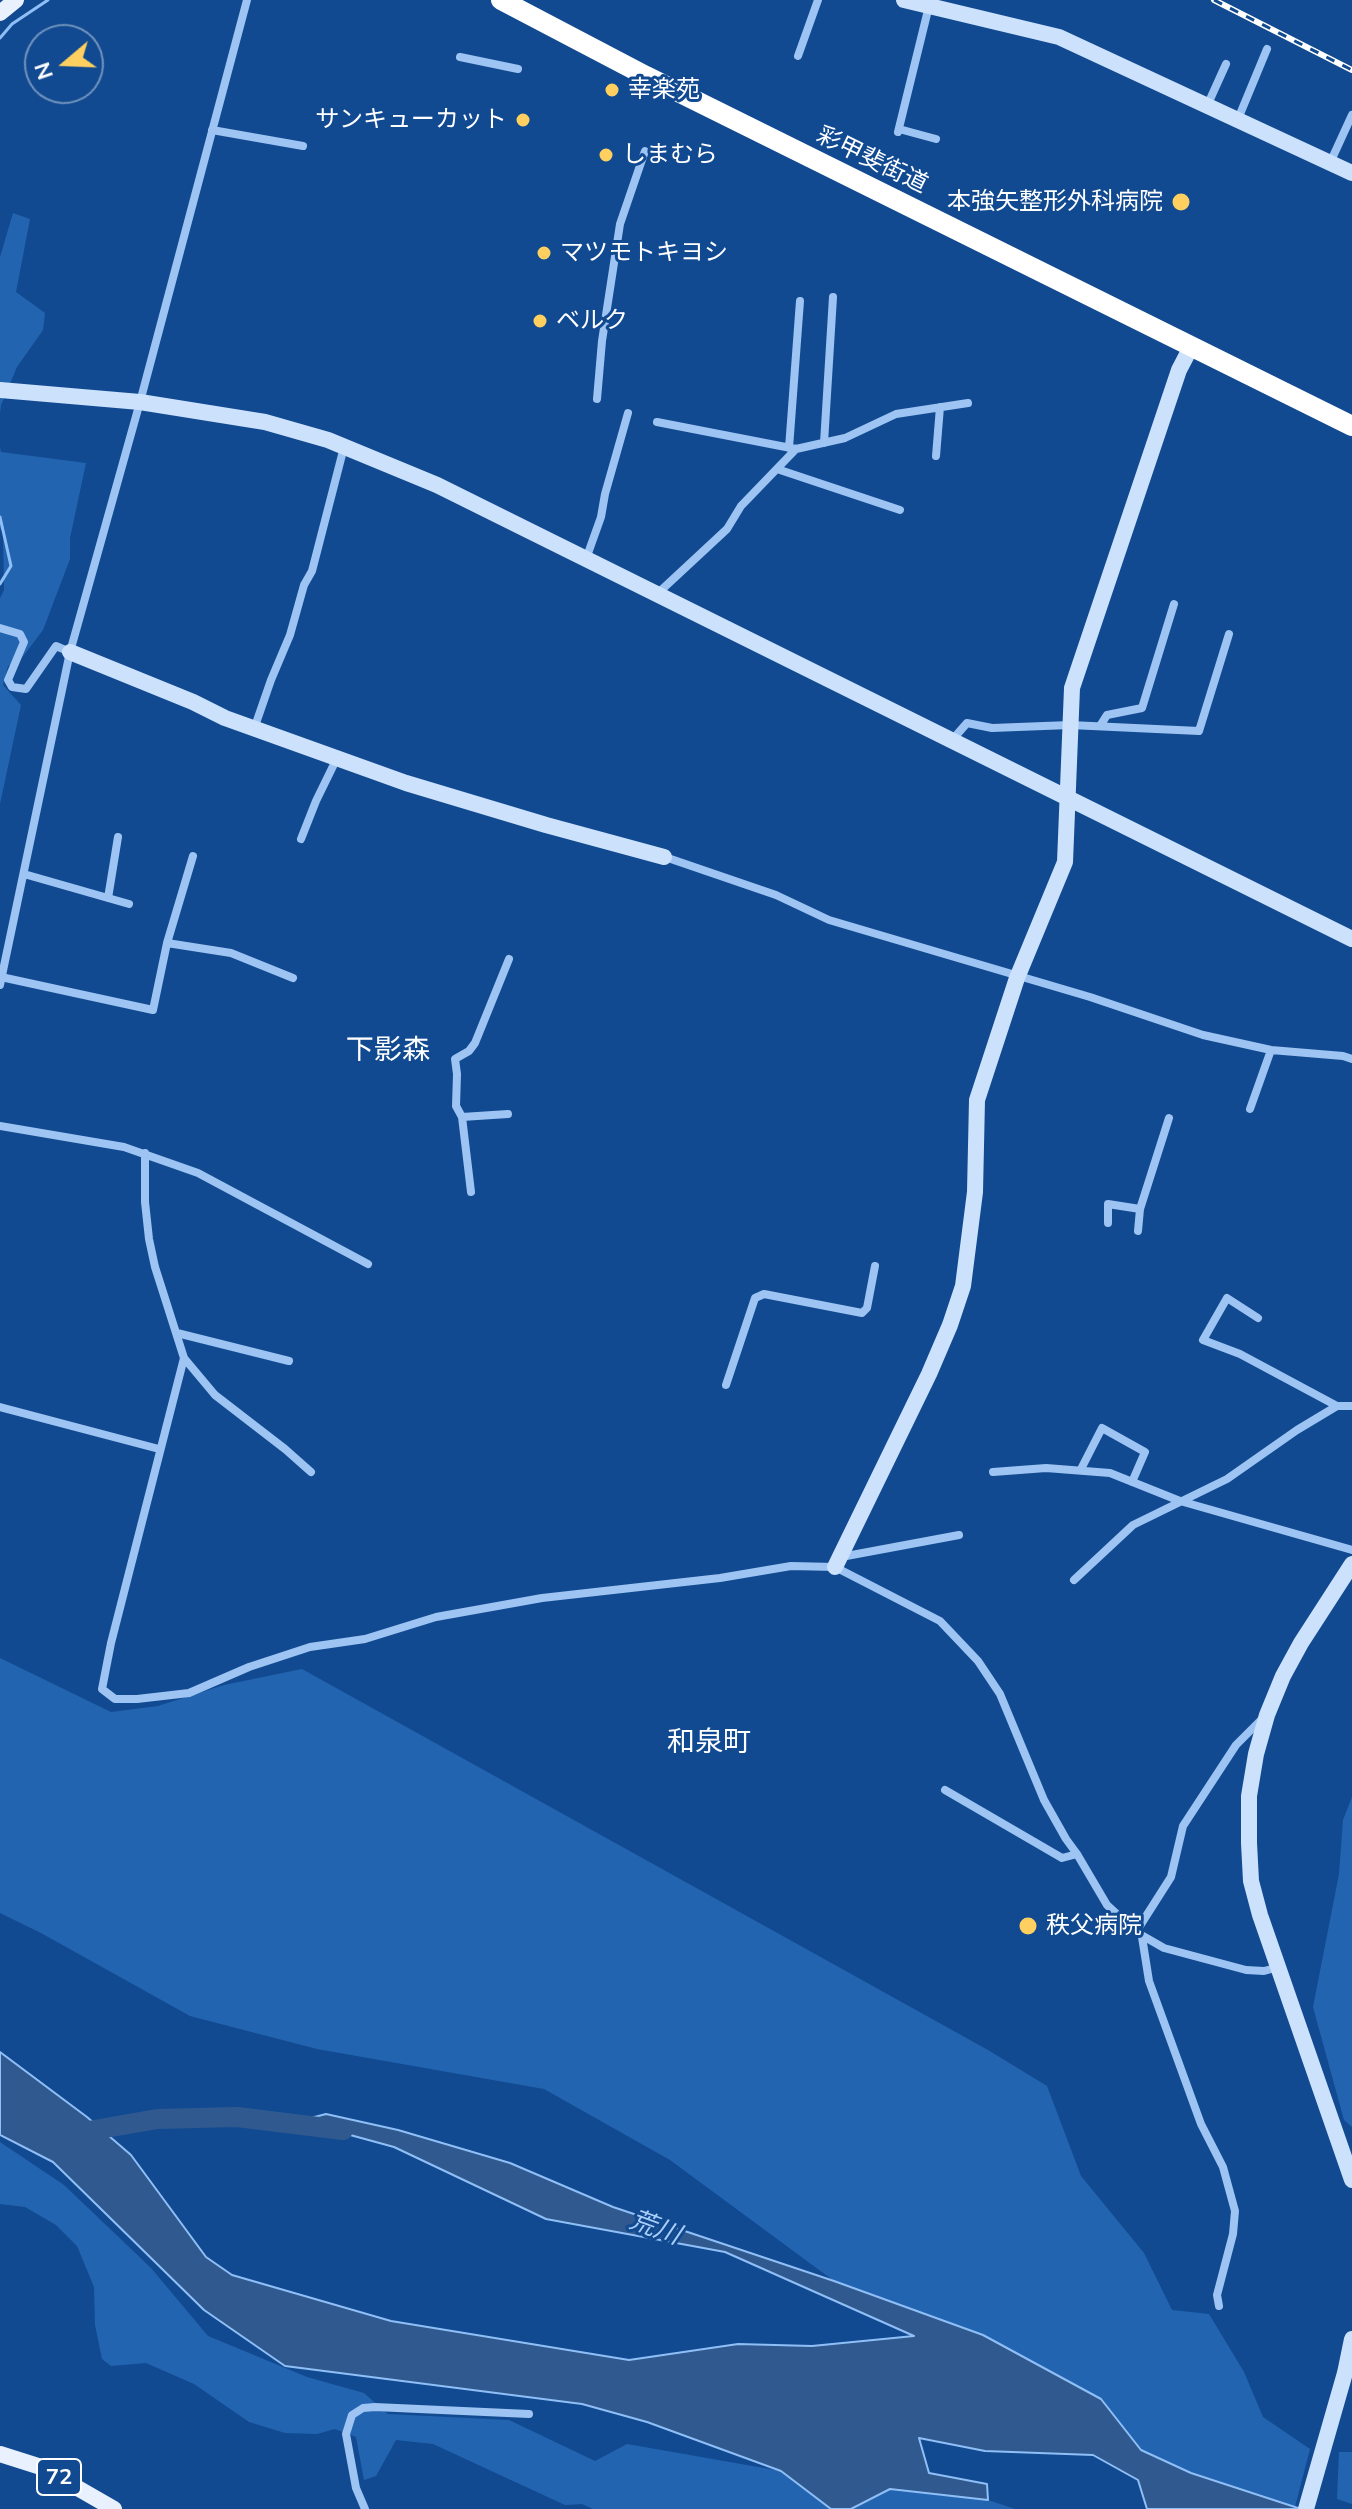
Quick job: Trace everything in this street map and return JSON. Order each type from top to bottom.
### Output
[{"type":"highway","name":"彩甲斐街道","points":[[501,0],[646,76],[1352,426]]},
{"type":"main road","points":[[0,13],[16,0]]},
{"type":"main road","name":"72","points":[[0,2454],[41,2467],[104,2506]]},
{"type":"street","points":[[193,856],[167,943],[153,1010],[1,981],[70,652],[247,0]]},
{"type":"street","points":[[798,56],[818,0]]},
{"type":"street","points":[[904,0],[1059,37],[1352,173]]},
{"type":"street","points":[[929,6],[898,130],[936,139]]},
{"type":"street","points":[[1237,120],[1267,49]]},
{"type":"street","points":[[460,57],[518,69]]},
{"type":"street","points":[[1207,106],[1226,64]]},
{"type":"street","points":[[1330,163],[1352,115]]},
{"type":"street","points":[[212,130],[303,146]]},
{"type":"street","points":[[597,399],[602,341],[620,224],[645,151]]},
{"type":"street","points":[[824,443],[833,297]]},
{"type":"street","points":[[656,595],[727,529],[741,506],[792,449],[800,301]]},
{"type":"street","points":[[838,1562],[929,1374],[963,1286],[975,1192],[977,1100],[1017,978],[1065,862],[1072,688],[1179,370],[1191,347]]},
{"type":"street","points":[[4,390],[140,402],[265,422],[344,447],[437,485],[1352,939]]},
{"type":"street","points":[[657,422],[792,449],[845,438],[896,414],[968,403]]},
{"type":"street","points":[[936,456],[940,407]]},
{"type":"street","points":[[585,559],[601,517],[628,413]]},
{"type":"street","points":[[254,729],[290,635],[304,585],[312,571],[344,447]]},
{"type":"street","points":[[777,469],[900,510]]},
{"type":"street","points":[[1100,726],[1107,715],[1142,708],[1174,604]]},
{"type":"street","points":[[0,628],[20,634],[24,642],[8,680],[12,687],[26,689],[56,646],[254,729],[490,809],[664,857],[776,895],[829,920],[960,957],[1017,978],[1090,997],[1203,1035],[1271,1050],[1352,1059]]},
{"type":"street","points":[[953,739],[967,723],[992,728],[1070,725],[1199,731],[1229,634]]},
{"type":"street","points":[[301,839],[337,758]]},
{"type":"street","points":[[108,898],[118,837]]},
{"type":"street","points":[[24,874],[129,904]]},
{"type":"street","points":[[167,943],[231,953],[293,978]]},
{"type":"street","points":[[471,1192],[462,1117],[456,1106],[455,1059],[469,1051],[475,1043],[509,959]]},
{"type":"street","points":[[1250,1109],[1271,1050]]},
{"type":"street","points":[[462,1117],[508,1114]]},
{"type":"street","points":[[1138,1231],[1140,1209],[1169,1118]]},
{"type":"street","points":[[0,1126],[145,1153],[198,1173],[368,1264]]},
{"type":"street","points":[[145,1153],[144,1190],[149,1239],[184,1358],[215,1395],[311,1472]]},
{"type":"street","points":[[1108,1223],[1108,1204],[1140,1209]]},
{"type":"street","points":[[726,1385],[755,1298],[764,1294],[862,1313],[867,1308],[875,1266]]},
{"type":"street","points":[[1258,1318],[1227,1298],[1203,1340],[1240,1354],[1337,1406],[1352,1406]]},
{"type":"street","points":[[177,1333],[289,1361]]},
{"type":"street","points":[[184,1358],[111,1643],[102,1689],[115,1699],[189,1693],[249,1667],[310,1647],[365,1639],[451,1614],[542,1598],[838,1562],[959,1535]]},
{"type":"street","points":[[1074,1580],[1133,1525],[1227,1479],[1337,1406]]},
{"type":"street","points":[[0,1407],[159,1449]]},
{"type":"street","points":[[1081,1469],[1102,1428],[1145,1452],[1132,1482]]},
{"type":"street","points":[[993,1472],[1046,1468],[1110,1473],[1180,1501],[1352,1550]]},
{"type":"street","points":[[838,1562],[940,1621],[978,1661],[1000,1694],[1044,1800],[1066,1839],[1107,1905],[1139,1935],[1164,1948],[1246,1970],[1264,1971],[1279,1967]]},
{"type":"street","points":[[1352,1564],[1295,1654],[1267,1715],[1249,1796],[1251,1881],[1260,1915],[1352,2180]]},
{"type":"street","points":[[1219,2306],[1217,2295],[1233,2234],[1235,2211],[1223,2167],[1201,2124],[1149,1981],[1139,1935],[1171,1877],[1183,1826],[1236,1745],[1267,1715]]},
{"type":"street","points":[[945,1790],[1062,1858],[1077,1854]]},
{"type":"street","points":[[1306,2509],[1323,2446],[1348,2374],[1352,2339]]},
{"type":"street","points":[[365,2509],[356,2488],[346,2434],[352,2415],[363,2408],[529,2414]]},
{"type":"shaded area","points":[[13,213],[30,219],[16,292],[45,313],[43,330],[17,367],[0,413],[0,257]]},
{"type":"shaded area","points":[[0,447],[1,452],[86,463],[70,538],[70,559],[43,630],[21,659],[8,666],[3,685],[21,705],[0,804],[0,598],[4,590]]},
{"type":"shaded area","points":[[0,1658],[111,1712],[158,1706],[224,1685],[302,1669],[988,2050],[1047,2086],[1081,2176],[1144,2253],[1172,2310],[1209,2314],[1244,2372],[1263,2417],[1310,2449],[1295,2507],[1191,2473],[1141,2450],[1101,2399],[983,2335],[834,2281],[670,2160],[544,2089],[317,2049],[190,2016],[0,1913]]},
{"type":"shaded area","points":[[1352,1797],[1352,2127],[1344,2120],[1313,2007],[1339,1874],[1343,1820]]},
{"type":"shaded area","points":[[0,2142],[64,2185],[151,2268],[208,2336],[307,2377],[364,2393],[388,2414],[509,2420],[595,2461],[627,2444],[781,2471],[831,2509],[593,2509],[582,2504],[565,2505],[433,2444],[396,2440],[376,2476],[364,2480],[356,2437],[335,2429],[317,2434],[285,2433],[249,2422],[194,2384],[146,2363],[111,2366],[102,2359],[95,2325],[94,2287],[77,2246],[56,2225],[25,2207],[0,2204]]},
{"type":"shaded area","points":[[1339,2452],[1352,2452],[1352,2504],[1337,2499]]},
{"type":"shaded area","points":[[890,2489],[988,2500],[1015,2509],[851,2509]]},
{"type":"water","points":[[0,2052],[87,2117],[131,2155],[206,2257],[232,2275],[391,2321],[629,2360],[738,2344],[812,2346],[914,2336],[725,2252],[546,2219],[394,2147],[299,2121],[326,2114],[398,2130],[510,2163],[613,2207],[983,2335],[1101,2399],[1141,2450],[1191,2473],[1301,2509],[1147,2509],[1138,2480],[1093,2455],[985,2451],[919,2438],[929,2473],[987,2484],[988,2500],[890,2489],[851,2509],[831,2509],[781,2471],[647,2422],[582,2404],[285,2366],[204,2310],[53,2162],[0,2135]]},
{"type":"waterway","points":[[0,38],[12,24],[48,0]]},
{"type":"waterway","points":[[0,517],[11,566],[0,584]]},
{"type":"waterway","name":"荒川","points":[[77,2133],[157,2119],[237,2117],[343,2130]]},
{"type":"railway","points":[[1214,0],[1352,70]]},
{"type":"place","name":"幸楽苑","points":[[612,90]]},
{"type":"place","name":"サンキューカット","points":[[523,120]]},
{"type":"place","name":"しまむら","points":[[606,155]]},
{"type":"place","name":"本強矢整形外科病院","points":[[1181,202]]},
{"type":"place","name":"マツモトキヨシ","points":[[544,253]]},
{"type":"place","name":"ベルク","points":[[540,321]]},
{"type":"place","name":"秩父病院","points":[[1028,1926]]},
{"type":"district","name":"下影森","points":[[388,1051]]},
{"type":"district","name":"和泉町","points":[[709,1743]]}]
